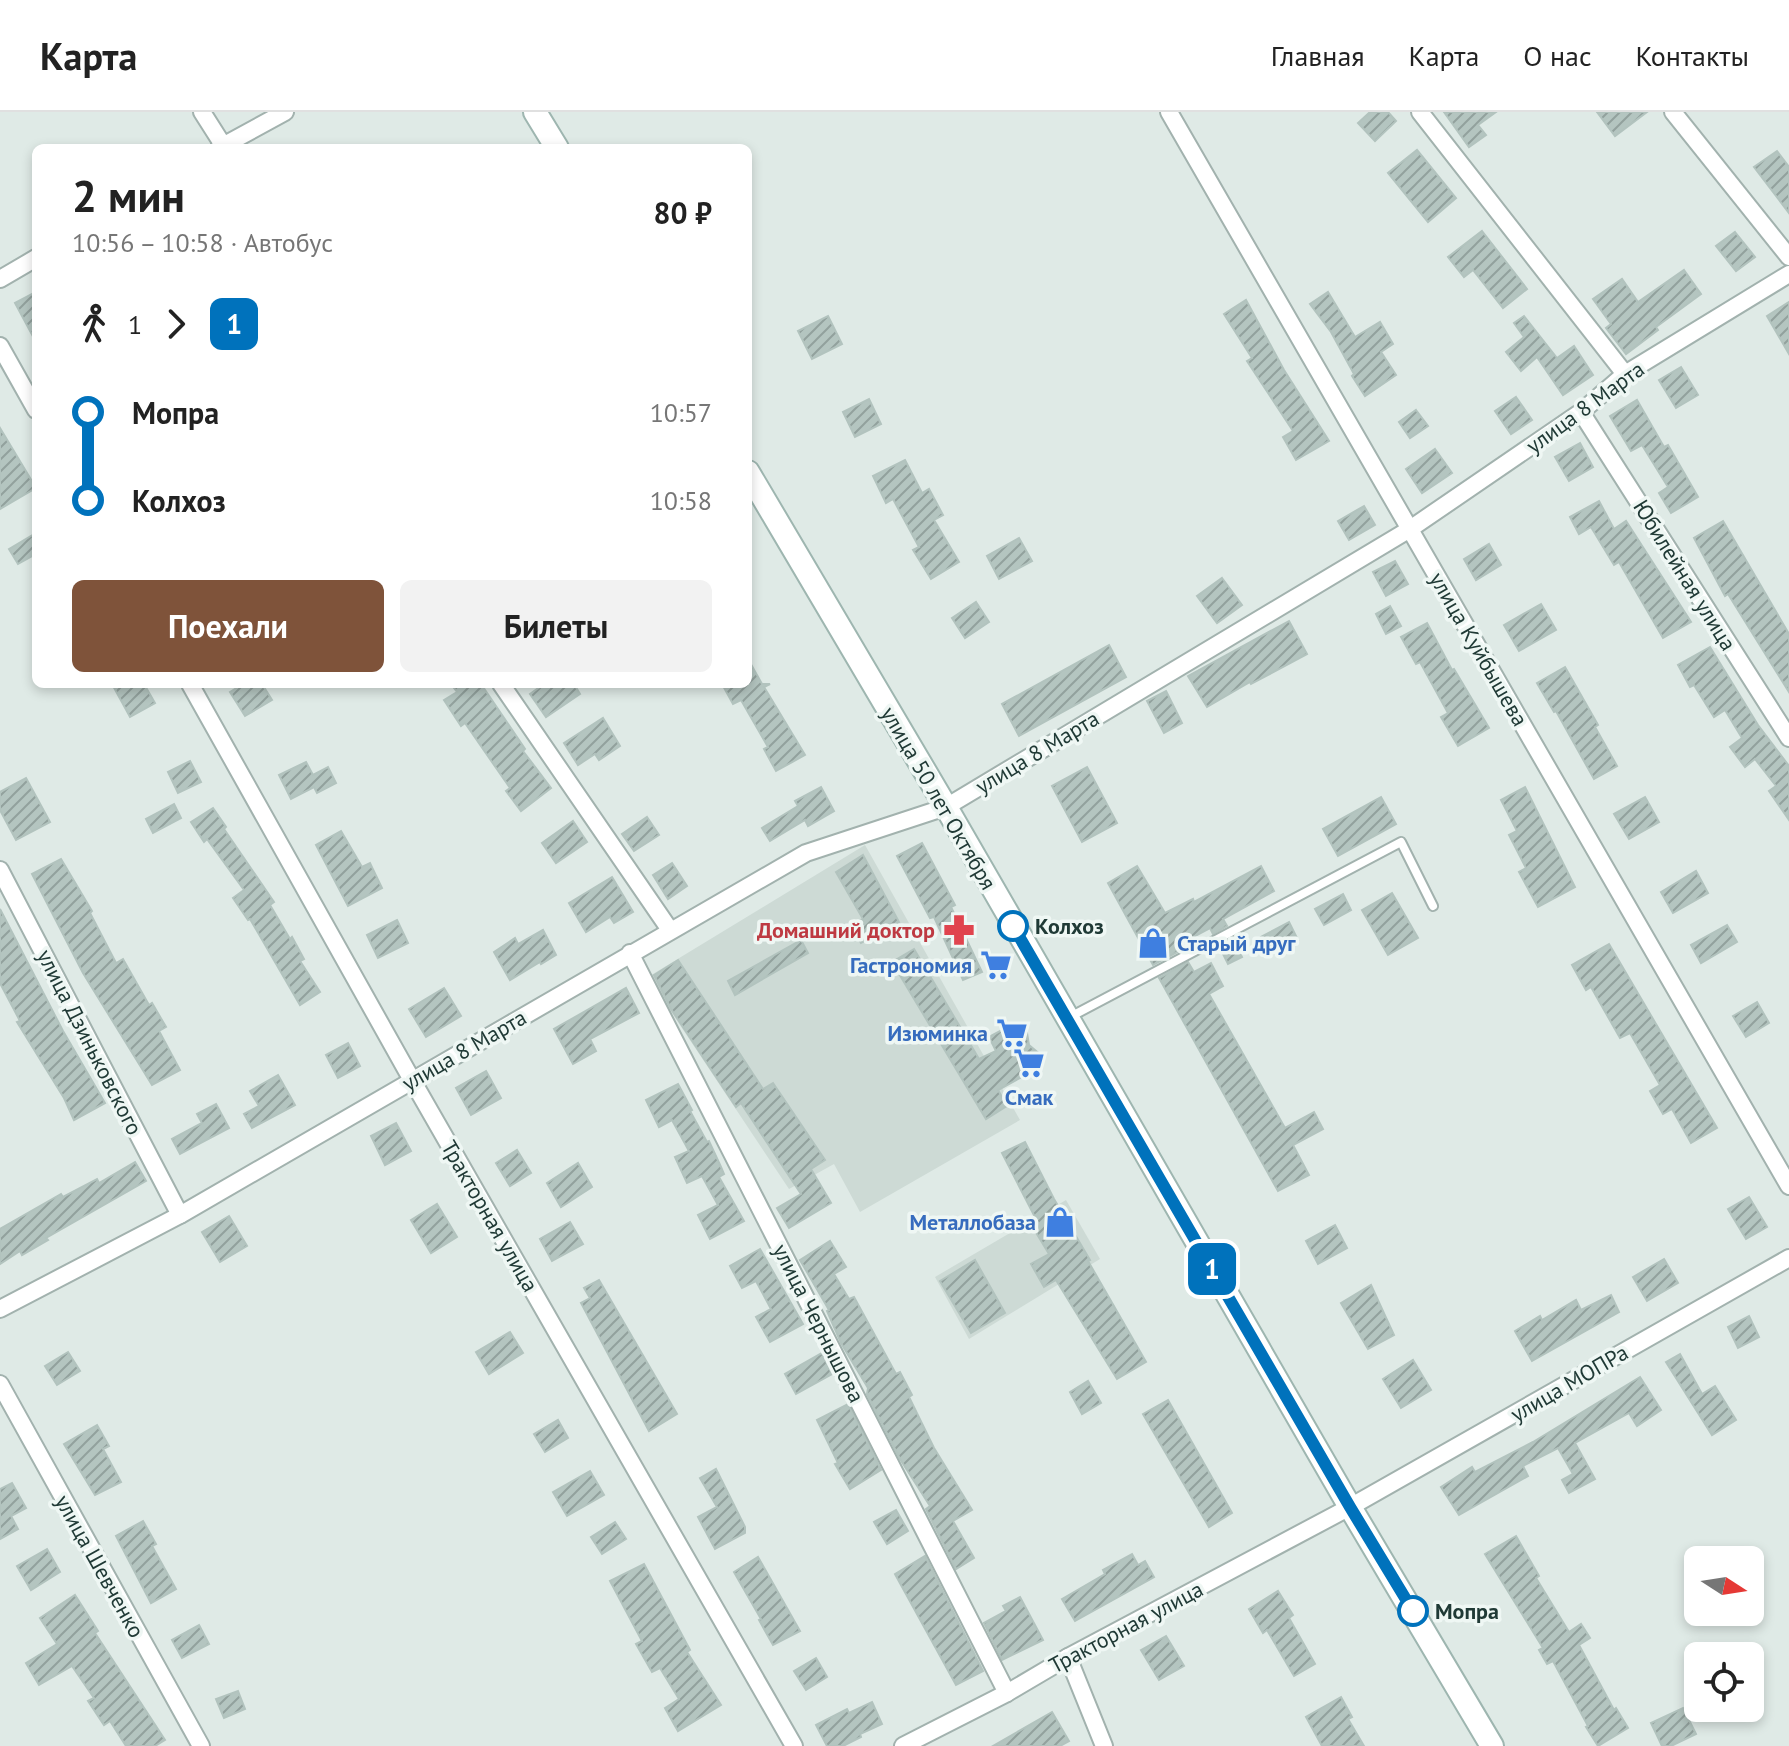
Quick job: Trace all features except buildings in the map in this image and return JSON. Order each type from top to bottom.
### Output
[{"type":"main road","points":[[535,112],[555,144]]},
{"type":"main road","name":"улица 50 лет Октября","points":[[752,479],[1492,1746]]},
{"type":"street","points":[[202,112],[219,144]]},
{"type":"street","points":[[226,144],[285,112]]},
{"type":"street","name":"улица Куйбышева","points":[[1169,112],[1789,1186]]},
{"type":"street","points":[[1420,112],[1625,374]]},
{"type":"street","points":[[1673,112],[1789,257]]},
{"type":"street","points":[[0,279],[32,260]]},
{"type":"street","name":"улица 8 Марта","points":[[0,1309],[180,1215],[806,853],[946,807],[1410,529],[1581,412],[1625,374],[1789,274]]},
{"type":"street","points":[[0,346],[32,403]]},
{"type":"street","name":"Юбилейная улица","points":[[1581,412],[1789,738]]},
{"type":"street","name":"Тракторная улица","points":[[192,688],[412,1080],[794,1746]]},
{"type":"street","points":[[504,688],[670,930]]},
{"type":"street","name":"улица Дзиньковского","points":[[0,870],[180,1215]]},
{"type":"street","name":"улица Чернышова","points":[[630,953],[1007,1693]]},
{"type":"street","name":"улица МОПРа","points":[[1350,1507],[1789,1258]]},
{"type":"street","name":"улица Шевченко","points":[[0,1384],[201,1746]]},
{"type":"street","name":"Тракторная улица","points":[[903,1746],[1350,1507]]},
{"type":"street","points":[[1068,1657],[1104,1746]]},
{"type":"lane","points":[[1066,1019],[1401,842],[1433,906]]},
{"type":"shaded area","points":[[865,845],[1020,1120],[860,1212],[834,1164],[789,1189],[648,977]]},
{"type":"shaded area","points":[[1066,1200],[1100,1259],[969,1339],[935,1277]]},
{"type":"bus line","name":"1","points":[[1013,926],[1413,1611]]},
{"type":"place","name":"Колхоз","points":[[1013,926]]},
{"type":"place","name":"Домашний доктор","points":[[959,930]]},
{"type":"place","name":"Старый друг","points":[[1153,943]]},
{"type":"place","name":"Гастрономия","points":[[996,965]]},
{"type":"place","name":"Изюминка","points":[[1012,1033]]},
{"type":"place","name":"Смак","points":[[1029,1063]]},
{"type":"place","name":"Металлобаза","points":[[1060,1222]]},
{"type":"place","name":"Мопра","points":[[1413,1611]]}]
